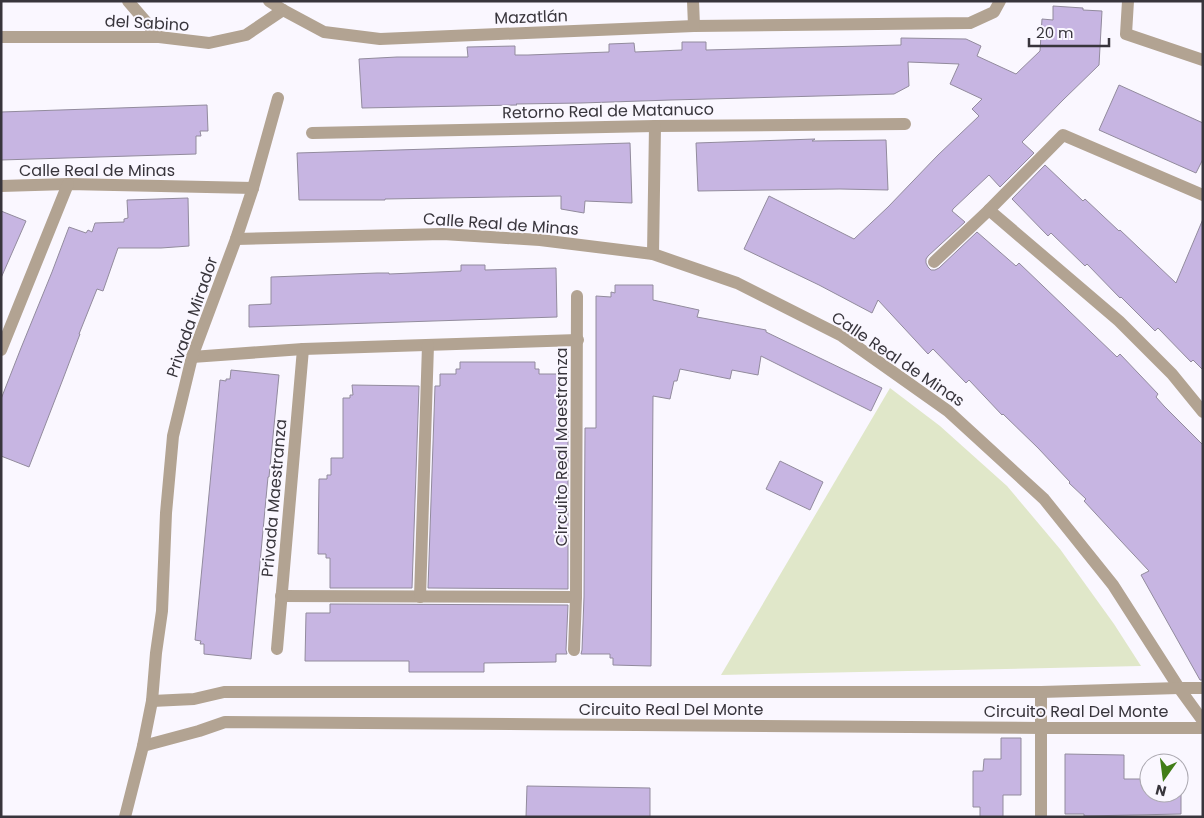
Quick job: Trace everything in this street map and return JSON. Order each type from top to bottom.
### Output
[{"type":"street","points":[[128,1],[159,37]]},
{"type":"street","name":"Mazatlán","points":[[269,1],[285,6],[324,32],[380,39],[694,26],[970,24],[997,6]]},
{"type":"street","points":[[693,1],[694,26]]},
{"type":"street","points":[[1128,1],[1126,34],[1203,60]]},
{"type":"street","name":"del Sabino","points":[[1,36],[159,37],[209,43],[246,35],[285,6]]},
{"type":"street","name":"Privada Mirador","points":[[152,701],[162,610],[166,513],[173,436],[192,357],[253,188],[278,98]]},
{"type":"street","name":"Retorno Real de Matanuco","points":[[312,133],[654,126],[906,124]]},
{"type":"street","points":[[653,254],[654,126]]},
{"type":"street","points":[[934,262],[989,210],[1063,135],[1203,196]]},
{"type":"street","points":[[1,350],[68,184]]},
{"type":"street","name":"Calle Real de Minas","points":[[1,186],[68,184],[253,188]]},
{"type":"street","points":[[989,210],[1118,321],[1172,374],[1203,412]]},
{"type":"street","name":"Calle Real de Minas","points":[[236,239],[443,234],[540,240],[653,254],[737,283],[842,336],[948,411],[1044,499],[1113,585],[1179,688],[1203,721]]},
{"type":"street","name":"Circuito Real Maestranza","points":[[574,650],[576,598],[577,296]]},
{"type":"street","points":[[192,357],[303,349],[578,340]]},
{"type":"street","points":[[420,597],[428,346]]},
{"type":"street","name":"Privada Maestranza","points":[[277,649],[303,349]]},
{"type":"street","points":[[281,596],[576,598]]},
{"type":"street","name":"Circuito Real Del Monte","points":[[152,701],[194,699],[224,692],[1041,692],[1203,688]]},
{"type":"street","points":[[1041,692],[1041,817]]},
{"type":"street","points":[[125,817],[152,701]]},
{"type":"street","name":"Circuito Real Del Monte","points":[[143,746],[225,722],[1203,728]]},
{"type":"green space","points":[[890,388],[940,426],[1007,486],[1060,549],[1114,624],[1141,666],[721,675]]},
{"type":"building","points":[[1053,6],[1102,11],[1099,65],[1022,142],[1034,153],[1000,187],[989,175],[953,209],[952,211],[965,222],[928,256],[926,263],[931,270],[939,268],[977,232],[1016,266],[1019,263],[1117,357],[1120,354],[1158,394],[1156,397],[1164,406],[1203,445],[1203,680],[1200,680],[1141,575],[1149,571],[1038,448],[1002,415],[969,380],[966,383],[933,349],[928,354],[878,300],[872,313],[744,249],[769,196],[854,239],[979,116],[972,109],[982,99],[950,84],[959,64],[908,62],[909,86],[894,94],[362,108],[359,59],[468,57],[467,47],[515,46],[515,55],[528,55],[609,52],[609,44],[634,43],[635,52],[682,50],[682,42],[706,42],[706,50],[901,45],[901,38],[966,39],[981,46],[977,56],[1016,74],[1040,51],[1042,19],[1053,20]]},
{"type":"building","points":[[1119,85],[1203,123],[1203,159],[1196,173],[1099,130]]},
{"type":"building","points":[[207,105],[208,131],[200,131],[201,136],[196,136],[196,154],[1,160],[1,112]]},
{"type":"building","points":[[815,139],[812,141],[886,140],[888,190],[698,191],[696,143]]},
{"type":"building","points":[[630,143],[632,203],[585,201],[584,213],[561,209],[561,196],[299,200],[297,153]]},
{"type":"building","points":[[1045,165],[1083,201],[1085,199],[1120,230],[1176,283],[1203,219],[1203,370],[1193,360],[1191,362],[1158,328],[1155,331],[1087,264],[1085,266],[1051,233],[1048,236],[1012,199]]},
{"type":"building","points":[[188,198],[189,246],[118,248],[103,291],[97,289],[29,467],[1,456],[1,399],[69,227],[86,233],[88,230],[92,232],[95,223],[124,222],[124,219],[128,218],[127,200]]},
{"type":"building","points":[[1,211],[26,221],[1,278]]},
{"type":"building","points":[[461,265],[485,265],[485,270],[556,268],[557,317],[249,327],[249,305],[271,304],[271,277],[461,271]]},
{"type":"building","points":[[615,285],[653,285],[653,300],[699,310],[697,317],[766,330],[766,332],[882,388],[871,411],[761,356],[758,375],[732,370],[730,379],[680,369],[677,381],[674,381],[670,399],[653,396],[651,666],[613,665],[613,658],[610,658],[610,654],[581,654],[584,597],[585,428],[596,428],[596,296],[611,297],[611,292],[615,293]]},
{"type":"building","points":[[460,362],[535,362],[535,369],[539,369],[539,374],[558,374],[560,429],[568,429],[568,589],[428,588],[435,386],[440,386],[440,374],[456,374],[456,369],[460,369]]},
{"type":"building","points":[[231,370],[279,375],[251,659],[204,654],[204,644],[200,644],[201,641],[195,640],[220,380],[226,381],[226,379],[230,379]]},
{"type":"building","points":[[352,385],[419,386],[412,588],[330,588],[330,558],[326,558],[326,554],[318,554],[319,479],[327,479],[327,475],[331,475],[331,458],[343,458],[343,398],[350,398],[350,395],[353,395]]},
{"type":"building","points":[[780,461],[823,482],[810,510],[766,489]]},
{"type":"building","points":[[330,604],[568,605],[567,654],[556,654],[556,662],[484,663],[484,672],[409,672],[409,661],[305,661],[306,613],[330,613]]},
{"type":"building","points":[[1001,738],[1021,738],[1021,795],[1003,795],[1003,817],[980,817],[980,807],[973,807],[973,771],[983,771],[984,759],[1001,759]]},
{"type":"building","points":[[1065,754],[1124,755],[1124,779],[1139,779],[1139,803],[1181,803],[1181,814],[1084,816],[1084,814],[1065,814]]},
{"type":"building","points":[[527,786],[650,788],[650,817],[526,817]]}]
